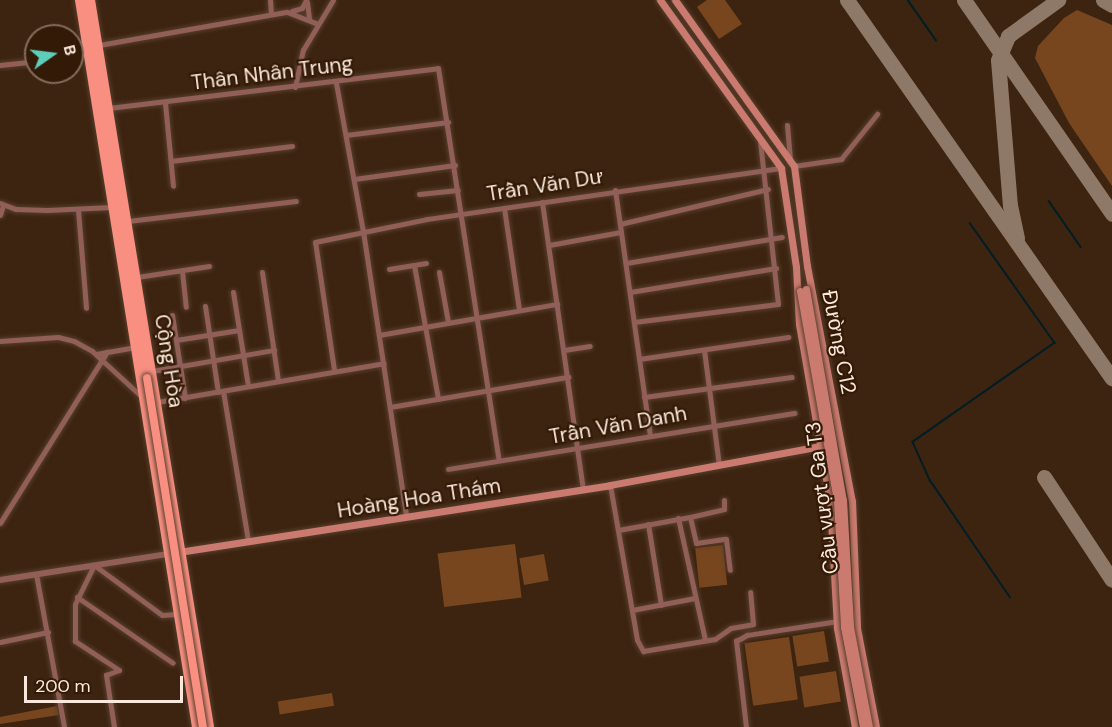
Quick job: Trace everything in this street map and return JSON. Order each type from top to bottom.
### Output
[{"type":"main road","name":"Cộng Hòa","points":[[79,0],[85,38],[93,49],[109,108],[137,277],[149,374]]},
{"type":"main road","name":"Cộng Hòa","points":[[85,0],[149,374],[158,402],[210,727]]},
{"type":"main road","name":"Cộng Hòa","points":[[91,0],[93,49],[112,207],[196,727]]},
{"type":"main road","points":[[660,0],[782,168]]},
{"type":"main road","name":"Đường C12","points":[[675,0],[794,165],[807,266],[852,501],[857,628],[876,727]]},
{"type":"main road","name":"Đường C12","points":[[782,168],[796,267],[799,324],[831,514],[837,621],[855,727]]},
{"type":"main road","name":"Cầu vượt Ga T3","points":[[807,266],[803,290],[837,501],[844,627],[863,727]]},
{"type":"main road","name":"Cầu vượt Ga T3","points":[[796,267],[803,290],[843,500],[850,627],[868,727]]},
{"type":"main road","points":[[149,374],[203,727]]},
{"type":"main road","name":"Hoàng Hoa Thám","points":[[167,554],[610,485],[841,442]]},
{"type":"main road","points":[[161,516],[176,513]]},
{"type":"main road","points":[[173,591],[188,588]]},
{"type":"street","points":[[270,0],[272,14]]},
{"type":"street","points":[[84,53],[93,49],[287,12],[302,8],[306,0]]},
{"type":"street","points":[[306,0],[309,19]]},
{"type":"street","points":[[295,87],[300,56],[333,0]]},
{"type":"street","points":[[287,12],[318,24]]},
{"type":"street","points":[[0,65],[24,62]]},
{"type":"street","name":"Thân Nhân Trung","points":[[109,108],[336,83],[438,68],[448,122]]},
{"type":"street","points":[[336,83],[380,335],[406,515]]},
{"type":"street","points":[[165,103],[173,186]]},
{"type":"street","points":[[794,165],[841,159],[877,114]]},
{"type":"street","points":[[346,135],[448,122],[499,460]]},
{"type":"street","points":[[787,125],[790,158]]},
{"type":"street","points":[[634,322],[778,304],[768,189],[763,170],[760,140]]},
{"type":"street","points":[[171,161],[292,146]]},
{"type":"street","points":[[354,179],[455,165]]},
{"type":"street","name":"Trần Văn Dư","points":[[334,370],[315,242],[363,231],[615,190],[782,168]]},
{"type":"street","points":[[620,224],[768,189]]},
{"type":"street","points":[[419,194],[458,190]]},
{"type":"street","points":[[615,190],[650,436]]},
{"type":"street","points":[[128,222],[296,201]]},
{"type":"street","points":[[542,202],[583,489]]},
{"type":"street","points":[[0,215],[1,204],[18,209],[78,210],[112,207]]},
{"type":"street","points":[[504,208],[519,310]]},
{"type":"street","points":[[78,210],[86,308]]},
{"type":"street","points":[[549,245],[621,232]]},
{"type":"street","points":[[626,263],[782,237]]},
{"type":"street","points":[[389,269],[426,263]]},
{"type":"street","points":[[414,265],[438,399]]},
{"type":"street","points":[[137,277],[209,266]]},
{"type":"street","points":[[630,292],[776,268]]},
{"type":"street","points":[[182,271],[186,307]]},
{"type":"street","points":[[262,272],[278,380]]},
{"type":"street","points":[[439,272],[448,322]]},
{"type":"street","points":[[233,292],[248,386]]},
{"type":"street","points":[[380,335],[557,304]]},
{"type":"street","points":[[205,306],[213,360],[248,541]]},
{"type":"street","points":[[172,315],[185,398]]},
{"type":"street","points":[[176,340],[239,330]]},
{"type":"street","points":[[0,341],[64,338],[96,354],[142,397]]},
{"type":"street","points":[[639,359],[788,338]]},
{"type":"street","points":[[564,350],[590,346]]},
{"type":"street","points":[[96,354],[134,347]]},
{"type":"street","points":[[149,374],[180,366],[274,350]]},
{"type":"street","points":[[704,350],[719,465]]},
{"type":"street","points":[[0,523],[106,352]]},
{"type":"street","points":[[158,402],[384,363]]},
{"type":"street","points":[[390,407],[568,377]]},
{"type":"street","points":[[644,397],[792,377]]},
{"type":"street","name":"Trần Văn Danh","points":[[448,469],[578,450],[794,413]]},
{"type":"street","points":[[610,485],[637,640],[643,651],[705,640],[731,628],[753,624],[750,592]]},
{"type":"street","points":[[618,530],[724,509],[724,500]]},
{"type":"street","points":[[690,517],[696,543],[726,539],[730,570]]},
{"type":"street","points":[[678,518],[705,640]]},
{"type":"street","points":[[648,524],[661,605]]},
{"type":"street","name":"Hoàng Hoa Thám","points":[[0,580],[167,554]]},
{"type":"street","points":[[114,727],[106,675],[119,670],[75,641],[78,597],[94,565],[162,615],[177,614]]},
{"type":"street","points":[[36,574],[64,727]]},
{"type":"street","points":[[78,597],[172,663]]},
{"type":"street","points":[[632,610],[695,598]]},
{"type":"street","points":[[746,727],[736,641],[747,634],[837,621]]},
{"type":"street","points":[[0,642],[48,632]]},
{"type":"shaded area","points":[[707,0],[725,0],[742,24],[719,39],[697,7]]},
{"type":"shaded area","points":[[1077,10],[1112,25],[1112,186],[1069,123],[1035,58],[1038,46],[1064,18]]},
{"type":"shaded area","points":[[515,544],[522,598],[444,607],[438,554]]},
{"type":"shaded area","points":[[723,545],[727,585],[699,588],[695,548]]},
{"type":"shaded area","points":[[544,554],[549,581],[524,585],[519,558]]},
{"type":"shaded area","points":[[824,631],[829,662],[797,667],[792,636]]},
{"type":"shaded area","points":[[789,637],[798,699],[753,706],[744,643]]},
{"type":"shaded area","points":[[836,671],[841,702],[804,707],[799,677]]},
{"type":"shaded area","points":[[332,693],[334,706],[280,714],[278,702]]},
{"type":"shaded area","points":[[57,706],[59,715],[0,724],[0,717]]},
{"type":"waterway","points":[[908,0],[936,40]]},
{"type":"waterway","points":[[1049,201],[1081,247]]},
{"type":"waterway","points":[[970,223],[1055,343],[913,442],[930,480],[1010,597]]},
{"type":"taxiway","points":[[847,0],[1112,379]]},
{"type":"taxiway","points":[[964,0],[1112,214]]},
{"type":"taxiway","points":[[1017,238],[1010,206],[998,60],[1008,36],[1058,0]]},
{"type":"taxiway","points":[[1103,0],[1112,5]]},
{"type":"taxiway","points":[[1044,477],[1112,580]]}]
